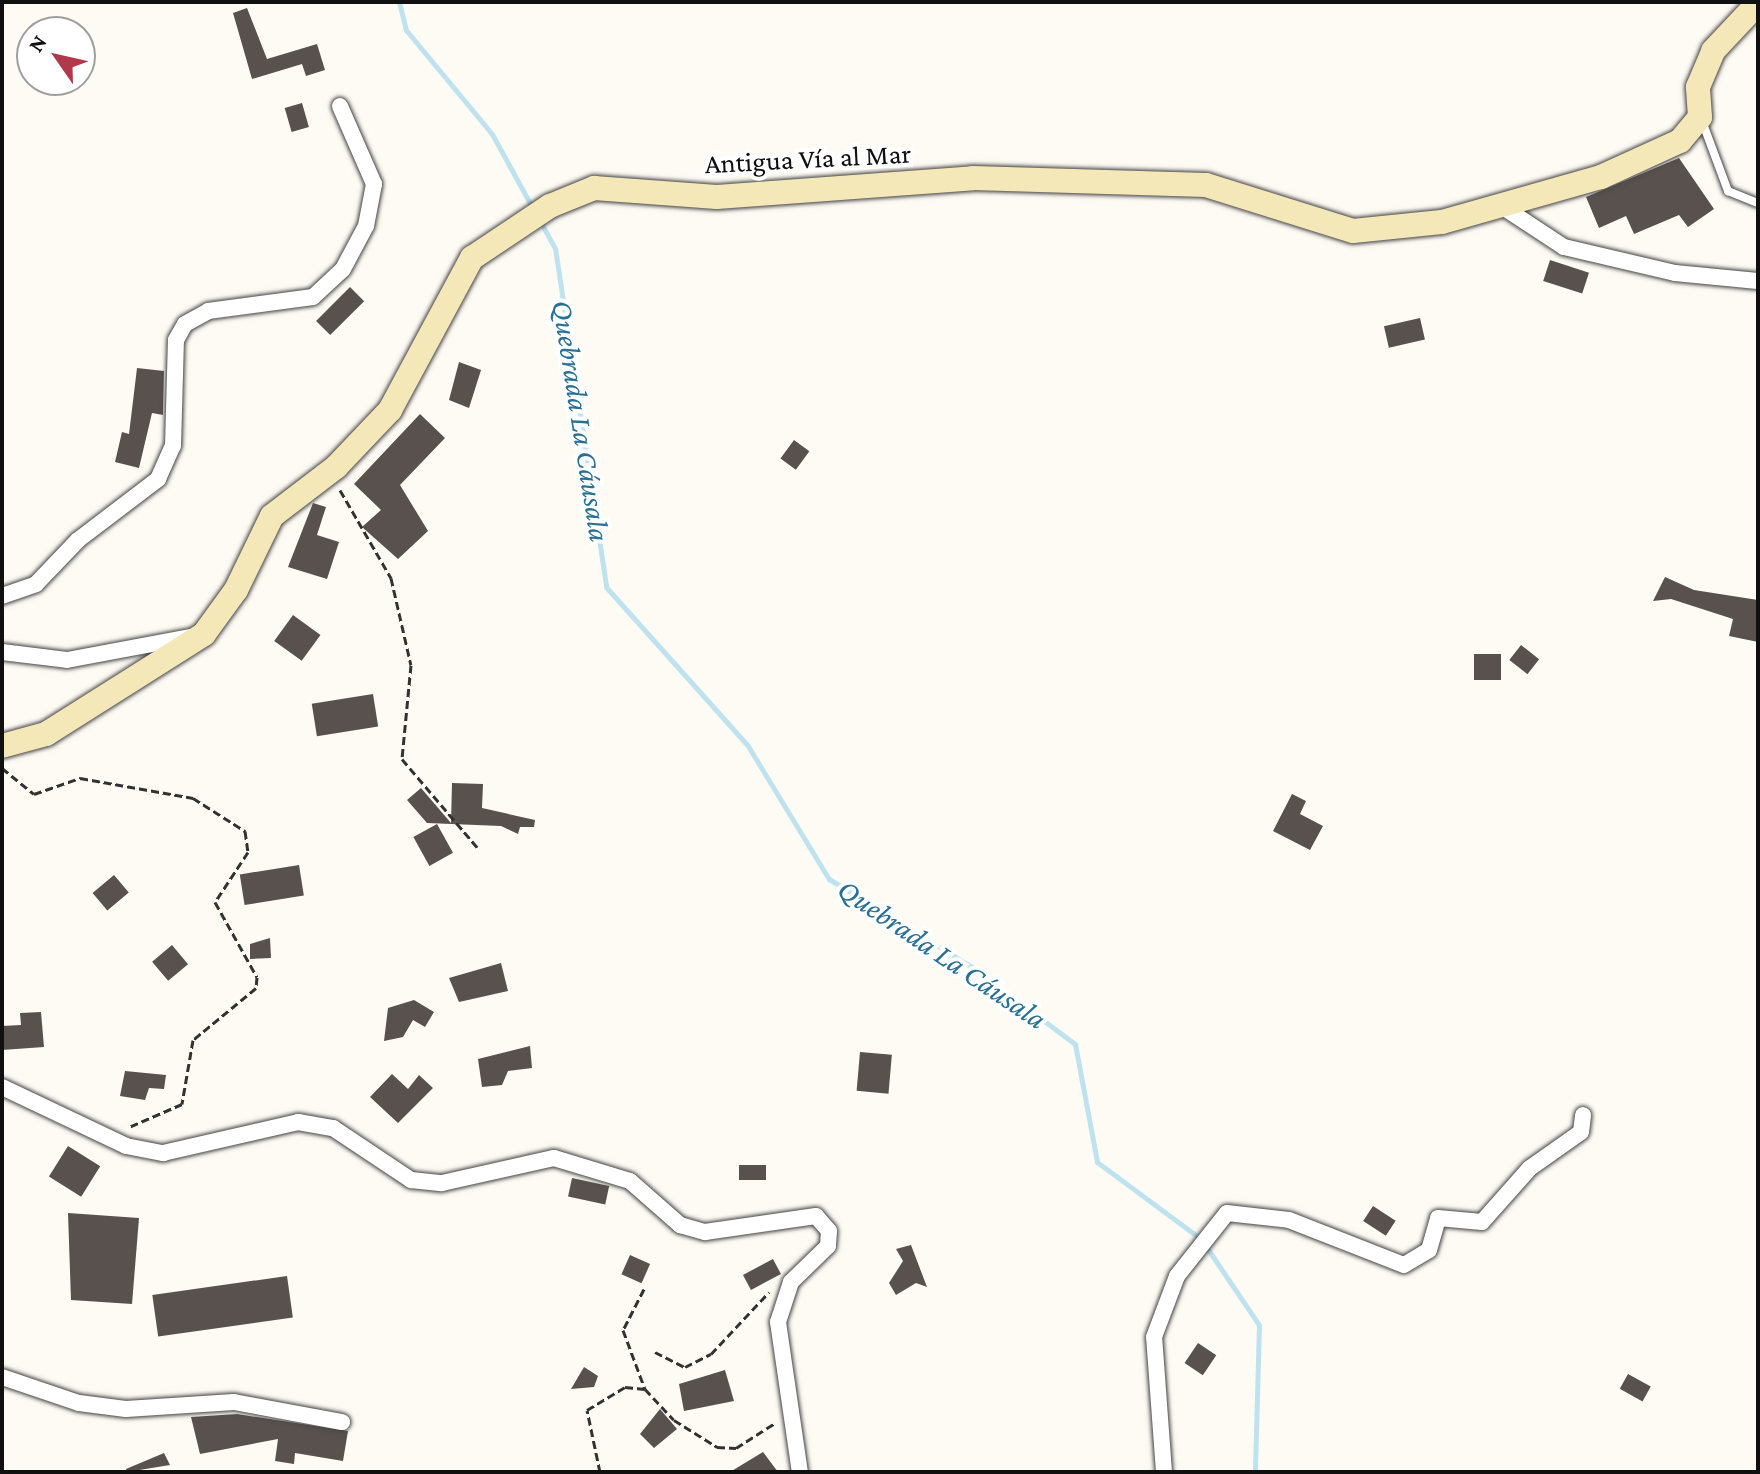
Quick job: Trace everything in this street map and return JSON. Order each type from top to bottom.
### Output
[{"type":"main road","points":[[1700,117],[1698,87],[1713,51],[1758,3]]},
{"type":"main road","name":"Antigua Vía al Mar","points":[[2,746],[46,734],[204,634],[236,590],[272,516],[336,467],[390,410],[472,258],[536,213],[594,188],[717,197],[973,178],[1206,185],[1353,231],[1503,207],[1601,177],[1680,141],[1700,117]]},
{"type":"street","points":[[2,596],[36,584],[78,540],[158,479],[173,446],[176,340],[185,324],[208,311],[313,297],[343,269],[366,226],[374,184],[340,106]]},
{"type":"street","points":[[1503,207],[1564,247],[1675,273],[1758,281]]},
{"type":"street","points":[[2,652],[67,660],[204,634]]},
{"type":"street","points":[[2,1087],[102,1133],[163,1153],[298,1122],[333,1128],[411,1180],[442,1183],[554,1158],[630,1181],[680,1225],[705,1232],[816,1216],[829,1231],[828,1246],[791,1282],[778,1322],[800,1472]]},
{"type":"street","points":[[1164,1472],[1154,1337],[1177,1276],[1227,1213],[1289,1220],[1404,1265],[1429,1250],[1438,1218],[1482,1222],[1530,1168],[1581,1132],[1583,1115]]},
{"type":"street","points":[[2,1377],[79,1403],[164,1411],[234,1402],[342,1422]]},
{"type":"lane","points":[[1700,117],[1728,191],[1758,203]]},
{"type":"path","points":[[336,467],[349,514],[391,578],[411,665],[402,759],[477,847]]},
{"type":"path","points":[[2,767],[34,794],[80,778],[193,798],[245,831],[248,852],[215,902],[257,977],[256,988],[193,1040],[182,1104],[102,1133]]},
{"type":"path","points":[[655,1352],[685,1367],[711,1354],[763,1295],[791,1282]]},
{"type":"path","points":[[644,1289],[623,1330],[645,1389],[674,1420],[717,1447],[755,1439],[790,1411]]},
{"type":"path","points":[[600,1472],[590,1452],[587,1410],[625,1387],[645,1389]]},
{"type":"building","points":[[247,8],[267,59],[317,44],[325,70],[306,76],[302,64],[252,79],[233,13]]},
{"type":"building","points":[[302,103],[309,127],[292,132],[285,108]]},
{"type":"building","points":[[1679,158],[1714,209],[1688,227],[1679,215],[1634,234],[1626,216],[1599,228],[1586,197]]},
{"type":"building","points":[[1550,260],[1589,273],[1582,294],[1543,281]]},
{"type":"building","points":[[350,287],[364,301],[330,335],[316,321]]},
{"type":"building","points":[[1420,318],[1425,339],[1389,348],[1384,326]]},
{"type":"building","points":[[459,362],[481,370],[469,408],[449,400]]},
{"type":"building","points":[[137,368],[164,371],[163,415],[152,413],[139,468],[115,462],[122,432],[129,434]]},
{"type":"building","points":[[420,414],[445,438],[400,485],[428,531],[398,559],[362,527],[381,510],[354,484]]},
{"type":"building","points":[[794,440],[809,451],[796,470],[780,459]]},
{"type":"building","points":[[313,503],[326,507],[317,535],[339,542],[327,579],[288,567]]},
{"type":"building","points":[[1665,577],[1694,590],[1758,600],[1758,642],[1729,636],[1733,619],[1671,599],[1653,601]]},
{"type":"building","points":[[293,615],[321,635],[302,661],[274,641]]},
{"type":"building","points":[[1521,645],[1539,659],[1527,674],[1509,660]]},
{"type":"building","points":[[1474,654],[1501,654],[1501,680],[1474,680]]},
{"type":"building","points":[[373,694],[378,727],[317,736],[312,704]]},
{"type":"building","points":[[452,783],[483,784],[482,808],[535,820],[534,827],[520,827],[518,834],[501,826],[427,823],[407,800],[421,788],[451,823]]},
{"type":"building","points":[[1292,794],[1306,801],[1300,814],[1323,826],[1310,850],[1273,831]]},
{"type":"building","points":[[437,824],[453,853],[429,866],[413,837]]},
{"type":"building","points":[[299,865],[304,896],[245,905],[240,874]]},
{"type":"building","points":[[114,875],[129,893],[107,911],[93,893]]},
{"type":"building","points":[[270,938],[271,958],[250,959],[250,944]]},
{"type":"building","points":[[172,945],[188,964],[168,981],[152,962]]},
{"type":"building","points":[[501,963],[508,991],[459,1002],[449,978]]},
{"type":"building","points":[[414,1000],[434,1012],[425,1027],[413,1020],[403,1037],[384,1041],[388,1008]]},
{"type":"building","points":[[41,1012],[44,1047],[2,1050],[2,1026],[21,1025],[20,1013]]},
{"type":"building","points":[[530,1046],[532,1068],[508,1071],[502,1085],[482,1087],[478,1059]]},
{"type":"building","points":[[860,1052],[892,1055],[888,1094],[857,1091]]},
{"type":"building","points":[[125,1071],[166,1075],[164,1089],[149,1088],[145,1100],[120,1096]]},
{"type":"building","points":[[392,1074],[408,1089],[419,1075],[433,1088],[398,1123],[370,1097]]},
{"type":"building","points":[[68,1146],[100,1166],[81,1197],[49,1177]]},
{"type":"building","points":[[739,1165],[766,1165],[766,1180],[739,1180]]},
{"type":"building","points":[[572,1178],[609,1186],[605,1204],[568,1197]]},
{"type":"building","points":[[1373,1206],[1396,1221],[1386,1236],[1363,1221]]},
{"type":"building","points":[[68,1213],[139,1218],[132,1304],[71,1300]]},
{"type":"building","points":[[911,1245],[927,1287],[916,1283],[896,1295],[889,1283],[903,1261],[896,1249]]},
{"type":"building","points":[[630,1255],[650,1264],[642,1283],[621,1274]]},
{"type":"building","points":[[773,1259],[781,1274],[751,1290],[743,1275]]},
{"type":"building","points":[[287,1276],[293,1318],[158,1337],[152,1295]]},
{"type":"building","points":[[1198,1343],[1216,1355],[1203,1375],[1185,1363]]},
{"type":"building","points":[[584,1367],[598,1376],[594,1387],[571,1389]]},
{"type":"building","points":[[725,1370],[734,1401],[684,1411],[679,1384]]},
{"type":"building","points":[[1628,1374],[1651,1387],[1642,1401],[1620,1389]]},
{"type":"building","points":[[660,1409],[677,1429],[654,1448],[640,1434]]},
{"type":"building","points":[[237,1414],[348,1431],[343,1461],[295,1453],[294,1464],[275,1461],[278,1439],[200,1454],[191,1417]]},
{"type":"building","points":[[763,1452],[778,1472],[730,1472]]},
{"type":"building","points":[[164,1453],[170,1465],[127,1472],[126,1469]]},
{"type":"waterway","name":"Quebrada La Cáusala","points":[[399,2],[406,30],[492,134],[532,207]]},
{"type":"waterway","name":"Quebrada La Cáusala","points":[[541,223],[555,248],[606,587],[748,746],[829,879],[972,967],[1075,1044],[1097,1162],[1201,1239],[1259,1325],[1255,1472]]}]
